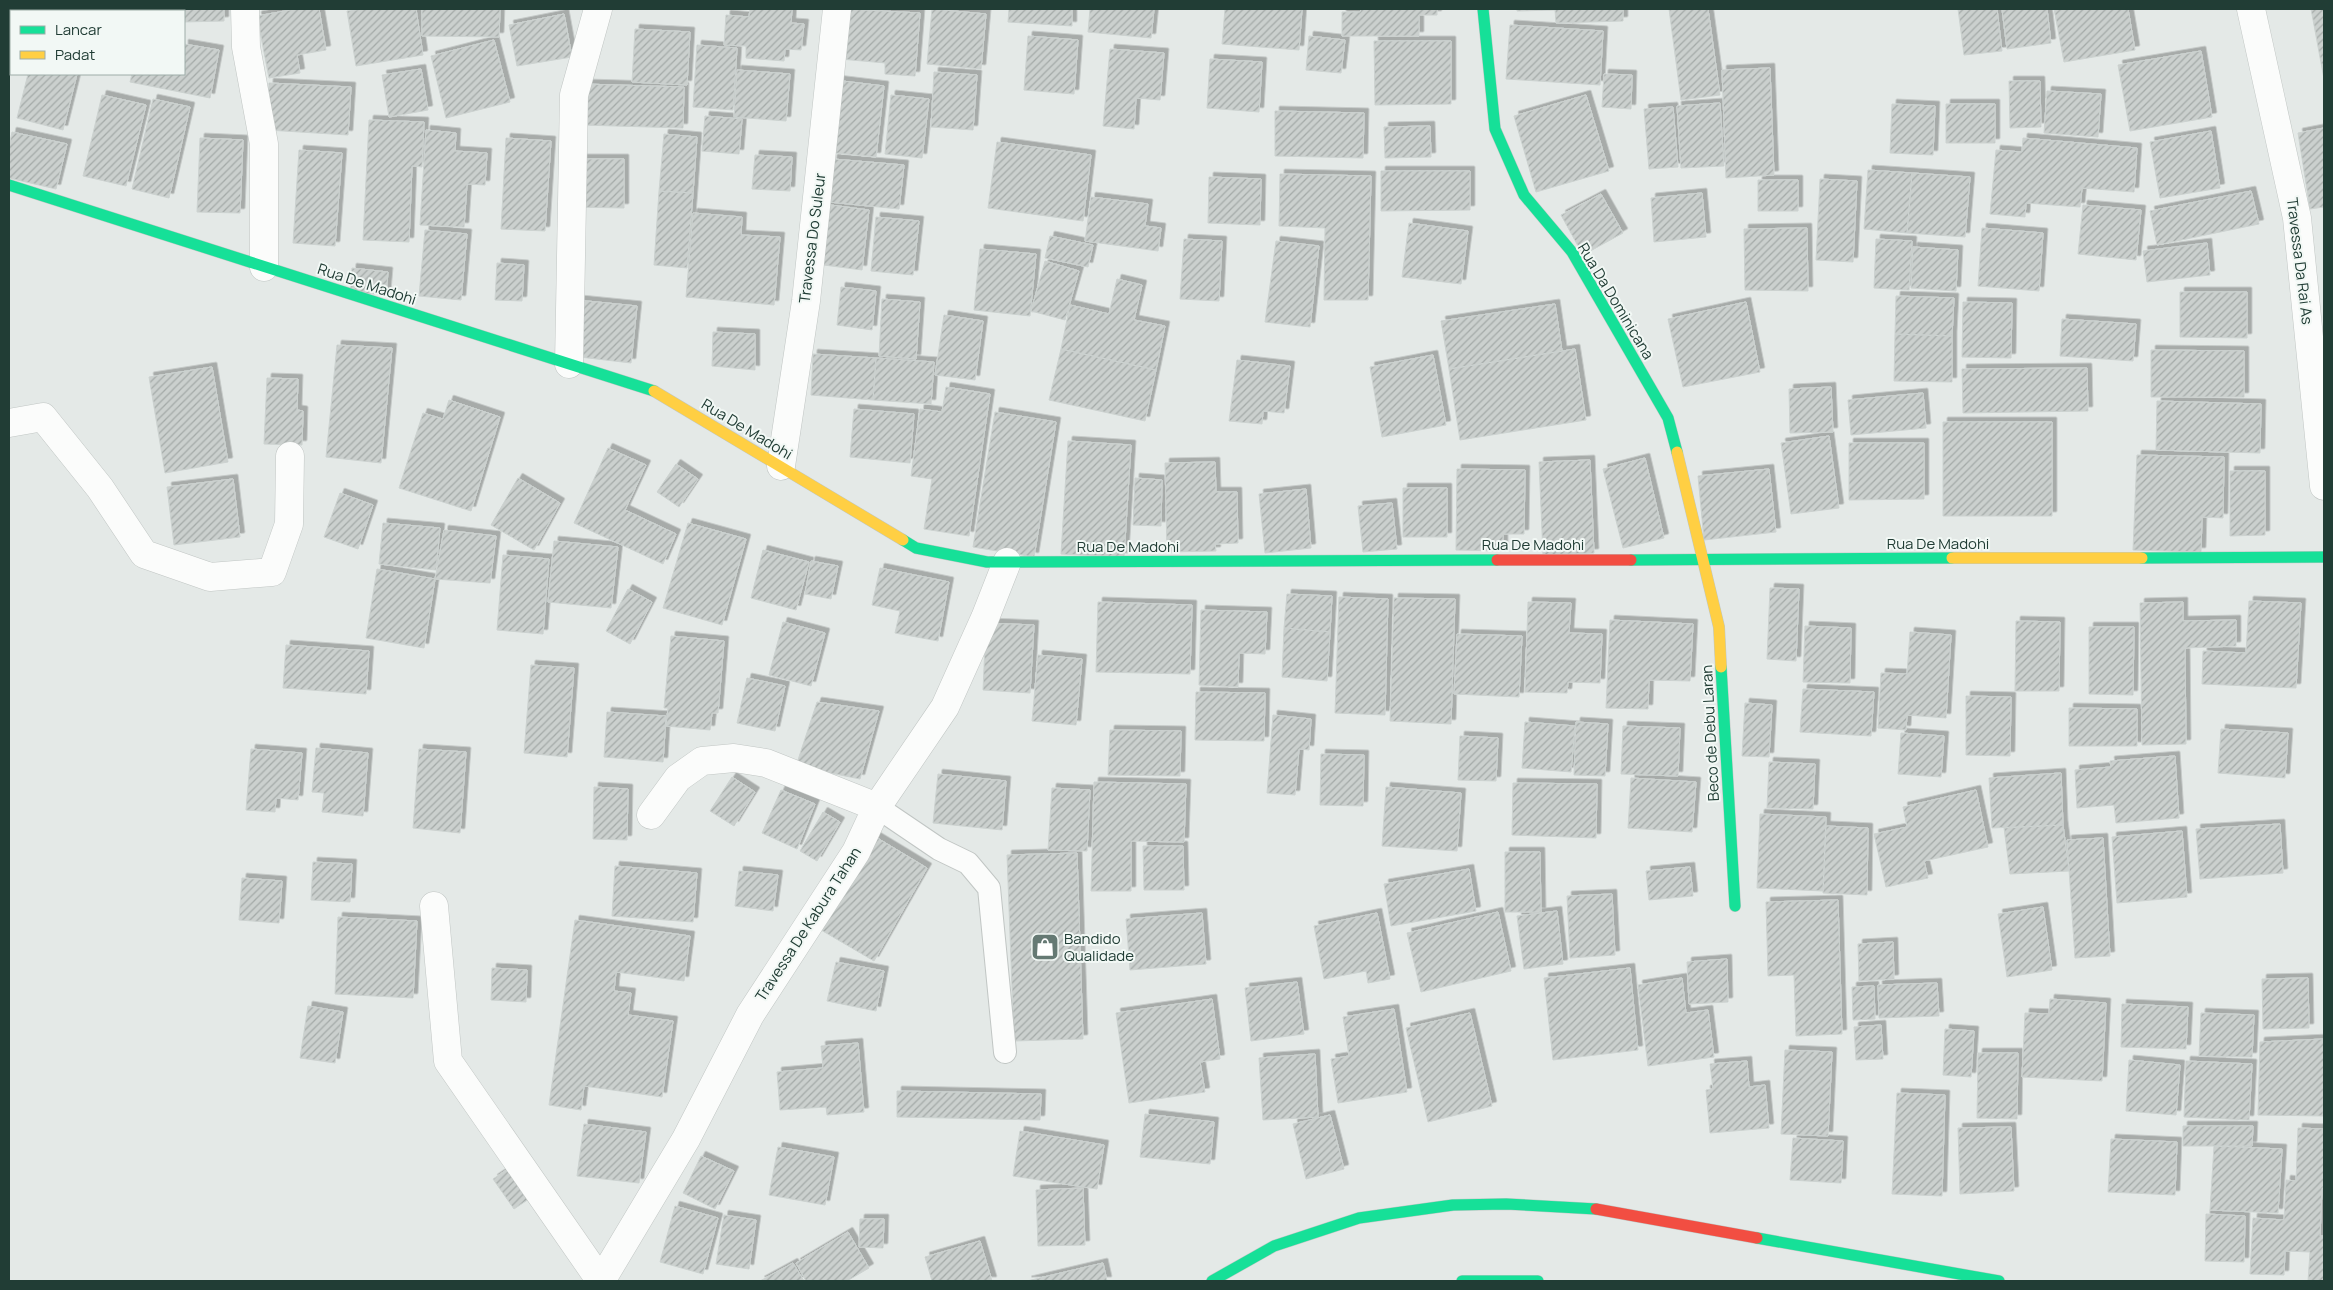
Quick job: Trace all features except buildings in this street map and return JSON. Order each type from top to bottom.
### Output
[{"type":"street","points":[[245,9],[246,47],[264,144],[264,267]]},
{"type":"street","points":[[569,364],[574,95],[598,9]]},
{"type":"street","name":"Travessa Do Suleur","points":[[781,466],[806,301],[837,9]]},
{"type":"street","name":"Rua Da Dominicana","points":[[1483,9],[1495,129],[1524,195],[1572,252],[1668,418],[1704,559]]},
{"type":"street","name":"Travessa Da Rai As","points":[[2251,9],[2297,218],[2324,486]]},
{"type":"street","name":"Rua De Madohi","points":[[9,185],[654,391],[781,466],[851,511],[916,548],[987,562],[2324,557]]},
{"type":"street","points":[[9,423],[43,417],[100,488],[144,554],[210,576],[272,572],[290,524],[290,456]]},
{"type":"street","name":"Beco de Debu Laran","points":[[1704,559],[1719,627],[1735,906]]},
{"type":"street","name":"Travessa De Kabura Tahan","points":[[600,1280],[686,1139],[750,1015],[856,852],[877,807],[945,707],[985,618],[1007,562]]},
{"type":"street","points":[[651,815],[678,778],[702,762],[734,758],[766,762],[877,807]]},
{"type":"street","points":[[434,906],[448,1061],[600,1280]]},
{"type":"street","points":[[1212,1281],[1274,1246],[1359,1218],[1453,1205],[1506,1204],[1586,1207],[1999,1281]]},
{"type":"street","points":[[1462,1281],[1538,1281]]},
{"type":"lane","points":[[877,807],[939,849],[968,863],[989,888],[1005,1052]]},
{"type":"traffic: fast","points":[[1483,9],[1495,129],[1524,195],[1572,252],[1668,418],[1677,452]]},
{"type":"traffic: fast","points":[[9,185],[654,391]]},
{"type":"traffic: fast","points":[[903,540],[916,548],[987,562],[1497,560]]},
{"type":"traffic: fast","points":[[2142,558],[2324,557]]},
{"type":"traffic: fast","points":[[1631,560],[1952,558]]},
{"type":"traffic: fast","points":[[1721,667],[1735,906]]},
{"type":"traffic: fast","points":[[1212,1281],[1274,1246],[1359,1218],[1453,1205],[1506,1204],[1596,1209]]},
{"type":"traffic: fast","points":[[1757,1238],[1999,1281]]},
{"type":"traffic: fast","points":[[1462,1281],[1538,1281]]},
{"type":"traffic: slow","points":[[654,391],[903,540]]},
{"type":"traffic: slow","points":[[1677,452],[1719,627],[1721,667]]},
{"type":"traffic: slow","points":[[1952,558],[2142,558]]},
{"type":"traffic: jam","points":[[1497,560],[1631,560]]},
{"type":"traffic: jam","points":[[1596,1209],[1757,1238]]},
{"type":"place","name":"Bandido Qualidade","points":[[1045,947]]}]
